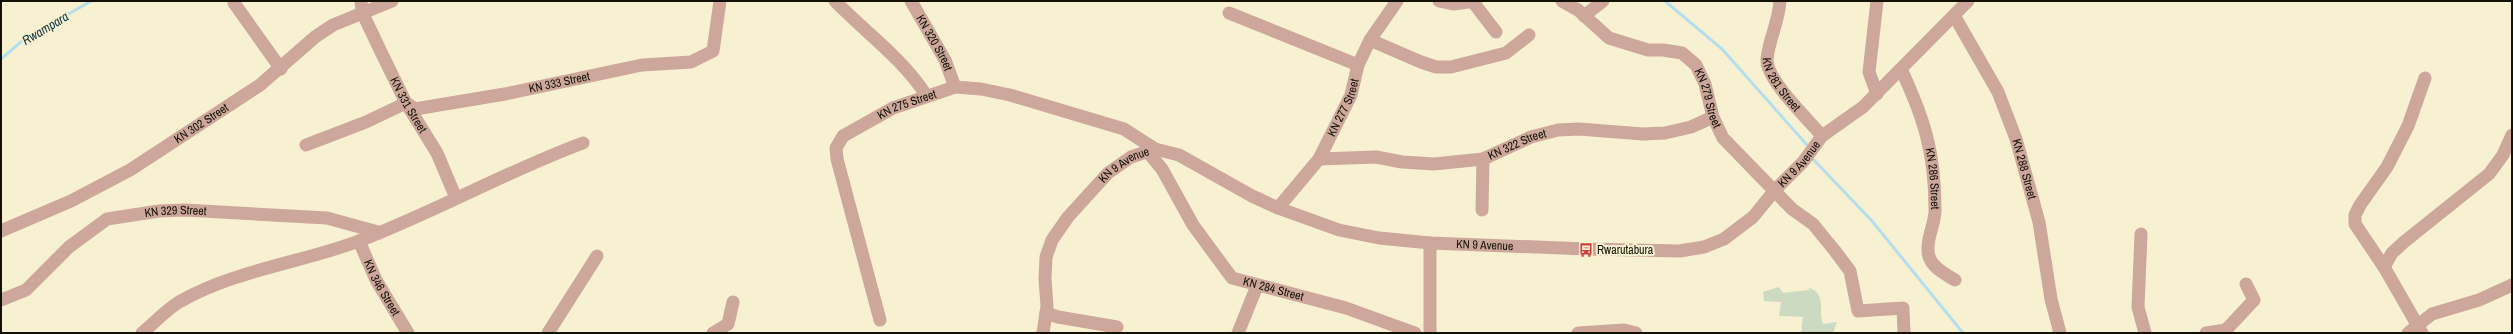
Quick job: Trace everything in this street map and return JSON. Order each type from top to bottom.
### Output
[{"type":"street","name":"KN 302 Street","points":[[1,231],[71,201],[130,170],[260,85],[281,69],[315,37],[361,6],[392,1]]},
{"type":"street","name":"KN 333 Street","points":[[406,103],[416,109],[505,94],[642,66],[691,62],[712,51],[720,1]]},
{"type":"street","points":[[835,1],[897,59],[926,95]]},
{"type":"street","name":"KN 320 Street","points":[[911,1],[945,60],[955,87]]},
{"type":"street","name":"KN 277 Street","points":[[1278,208],[1319,159],[1351,95],[1358,64],[1370,40],[1397,1]]},
{"type":"street","points":[[1439,1],[1453,4],[1475,2],[1496,32]]},
{"type":"street","name":"KN 279 Street","points":[[1562,1],[1578,10],[1609,38],[1648,50],[1663,50],[1682,53],[1696,64],[1705,84],[1717,128],[1734,151],[1775,190],[1792,209],[1813,224],[1845,264],[1850,271],[1858,312],[1903,308],[1904,333]]},
{"type":"street","points":[[1584,16],[1603,1]]},
{"type":"street","name":"KN 281 Street","points":[[1780,1],[1767,57],[1767,68],[1774,80],[1822,136]]},
{"type":"street","points":[[1877,1],[1869,72],[1877,94]]},
{"type":"street","name":"KN 9 Avenue","points":[[1043,333],[1046,313],[1046,257],[1052,240],[1068,217],[1108,173],[1131,157],[1151,150],[1179,155],[1252,196],[1278,208],[1339,230],[1402,241],[1430,243],[1680,251],[1704,247],[1724,239],[1739,230],[1754,217],[1775,190],[1803,162],[1822,136],[1862,107],[1877,94],[1955,17],[1968,1]]},
{"type":"street","points":[[234,4],[281,69]]},
{"type":"street","name":"KN 331 Street","points":[[361,6],[406,103],[437,153],[456,198]]},
{"type":"street","points":[[1229,13],[1358,64]]},
{"type":"street","name":"KN 288 Street","points":[[1955,17],[1998,92],[2016,139],[2039,222],[2051,299],[2060,333]]},
{"type":"street","points":[[1370,40],[1436,67],[1451,67],[1506,53],[1529,35]]},
{"type":"street","name":"KN 286 Street","points":[[1901,69],[1920,111],[1931,154],[1936,210],[1928,251],[1936,269],[1955,280]]},
{"type":"street","points":[[2425,78],[2408,126],[2390,160],[2355,215],[2355,224],[2384,267],[2415,330],[2432,314],[2478,300],[2512,285]]},
{"type":"street","name":"KN 275 Street","points":[[880,320],[837,159],[836,148],[843,136],[893,108],[926,95],[955,87],[981,89],[1010,95],[1124,129],[1151,150]]},
{"type":"street","points":[[306,145],[366,122],[406,103]]},
{"type":"street","name":"KN 322 Street","points":[[1319,159],[1376,157],[1402,162],[1434,164],[1483,159],[1531,137],[1558,130],[1579,129],[1644,134],[1665,133],[1691,127],[1713,117]]},
{"type":"street","points":[[2384,267],[2392,253],[2404,242],[2489,174],[2512,135]]},
{"type":"street","points":[[142,333],[178,302],[216,284],[359,240],[418,217],[456,198],[498,181],[543,158],[583,144]]},
{"type":"street","name":"KN 284 Street","points":[[1151,150],[1193,225],[1232,278],[1257,286],[1346,308],[1415,333]]},
{"type":"street","points":[[1482,210],[1483,159]]},
{"type":"street","name":"KN 329 Street","points":[[1,300],[26,290],[69,247],[107,219],[159,211],[185,210],[327,218],[378,232]]},
{"type":"street","points":[[2141,234],[2138,307],[2146,333]]},
{"type":"street","name":"KN 346 Street","points":[[359,240],[376,280],[408,333]]},
{"type":"street","points":[[1430,243],[1430,333]]},
{"type":"street","points":[[548,333],[597,256]]},
{"type":"street","points":[[2206,333],[2226,332],[2254,300],[2246,284]]},
{"type":"street","points":[[1238,333],[1257,286]]},
{"type":"street","points":[[713,333],[728,324],[733,302]]},
{"type":"street","points":[[1046,313],[1058,317],[1117,327]]},
{"type":"street","points":[[1578,333],[1624,330],[1636,333]]},
{"type":"green space","points":[[1779,287],[1783,293],[1809,290],[1809,288],[1815,290],[1820,298],[1823,324],[1837,322],[1833,333],[1801,333],[1803,317],[1779,316],[1781,302],[1764,301],[1763,292]]},
{"type":"waterway","name":"Rwampara","points":[[1,59],[22,41],[91,1]]},
{"type":"waterway","points":[[1665,1],[1722,49],[1807,145]]},
{"type":"waterway","points":[[1813,159],[1872,221],[1963,333]]},
{"type":"place","name":"Rwarutabura","points":[[1586,250]]}]
